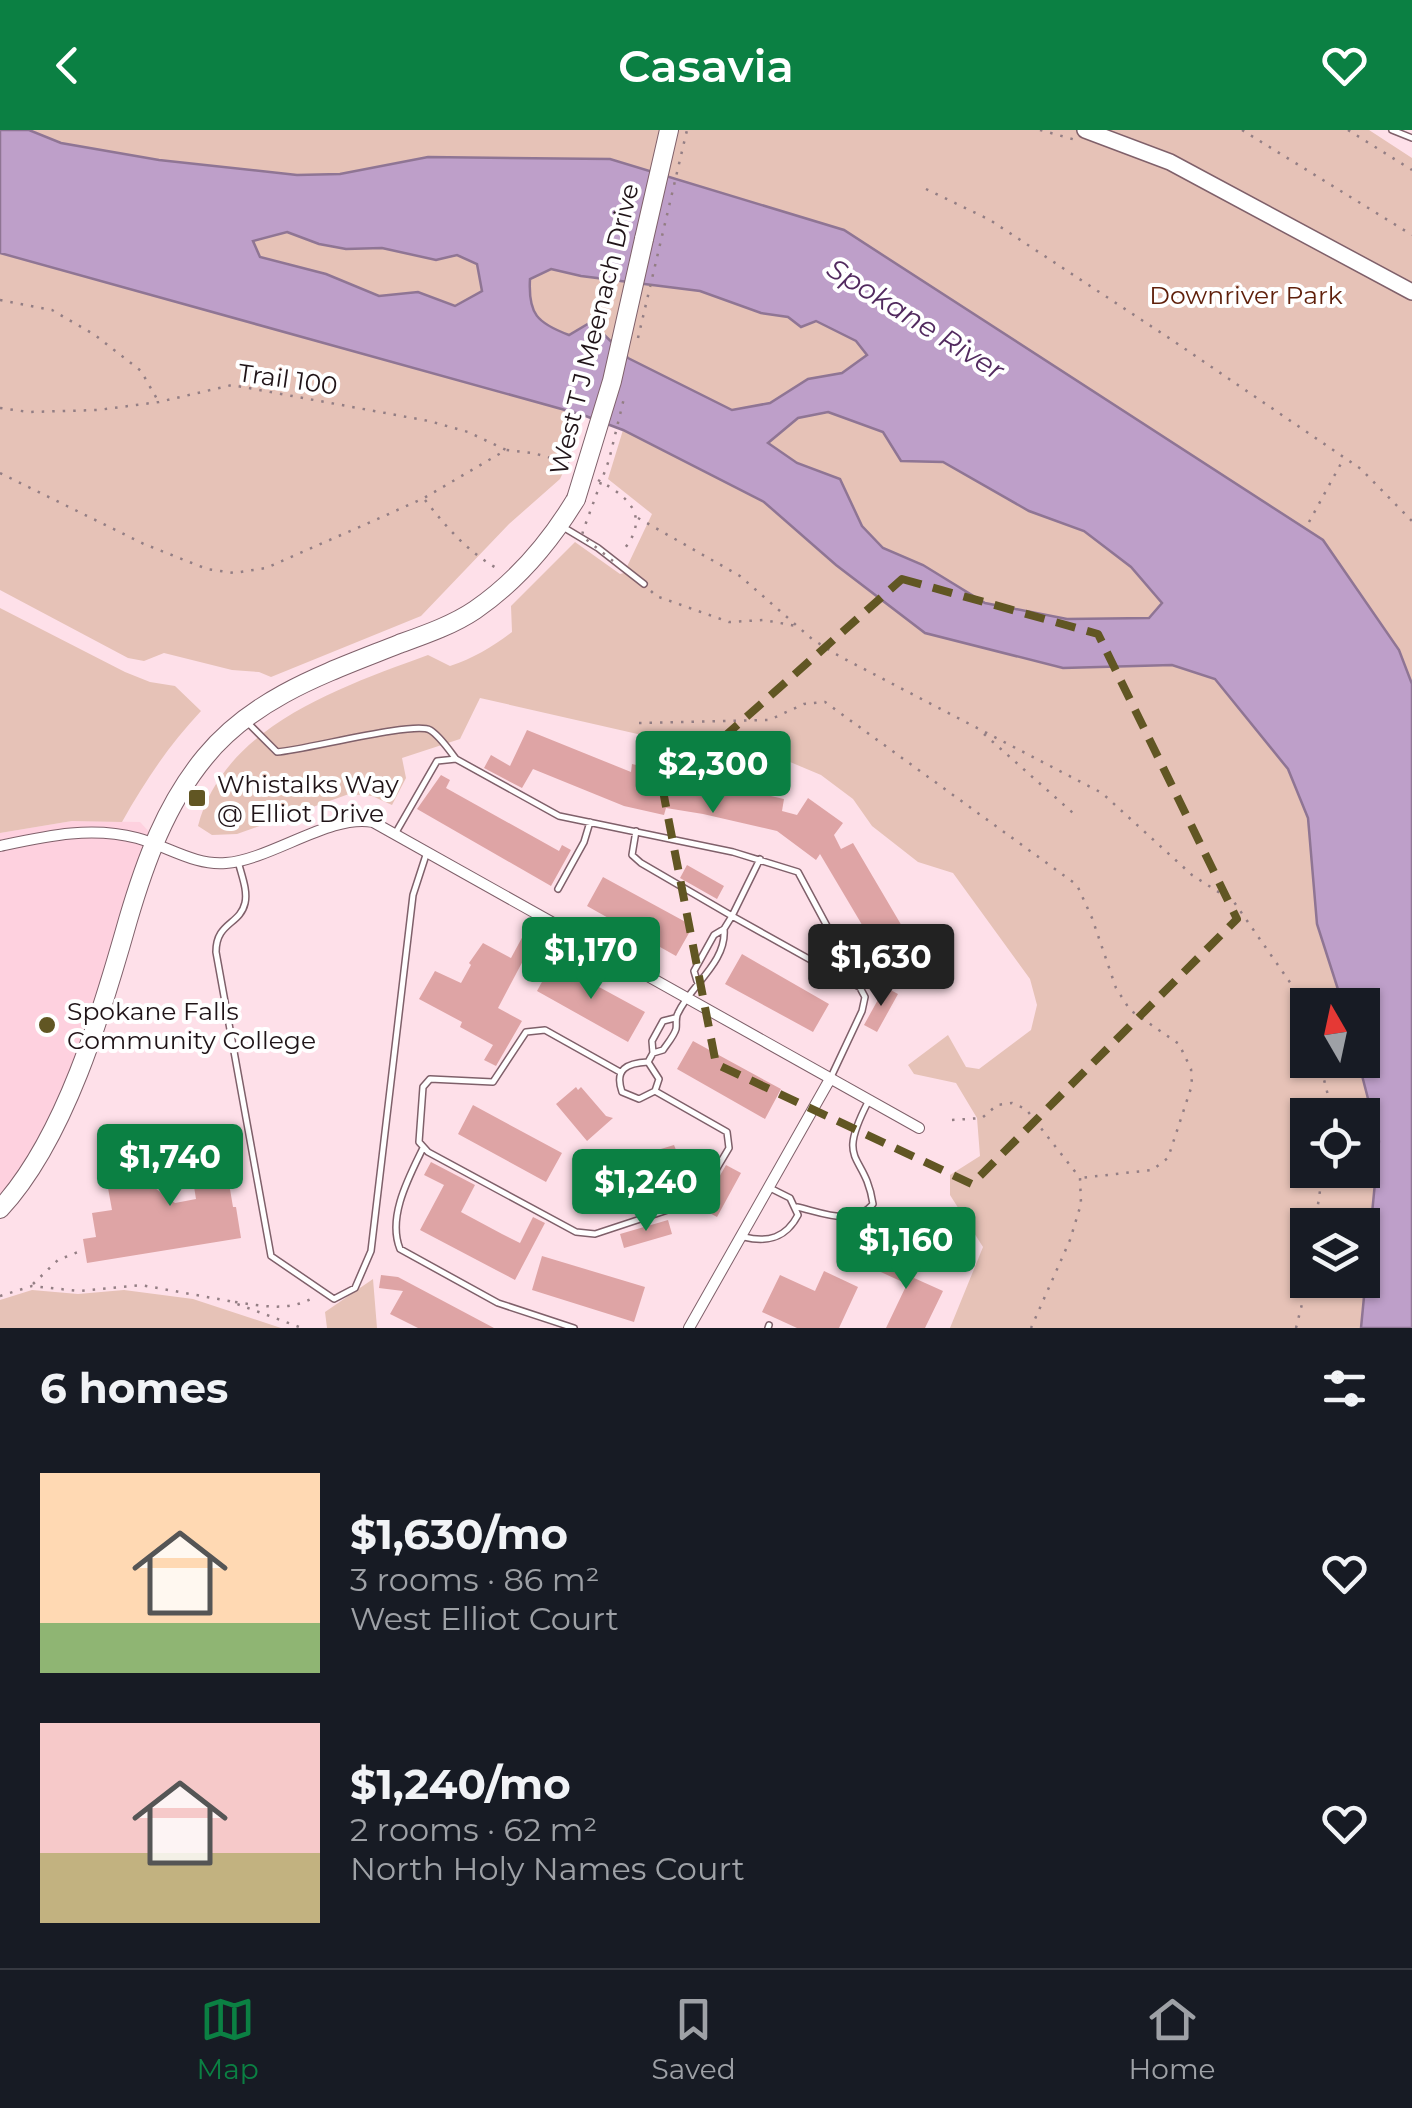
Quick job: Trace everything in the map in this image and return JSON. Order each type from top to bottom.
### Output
[{"type":"main road","name":"West T J Meenach Drive","points":[[0,1209],[37,1160],[78,1074],[154,844],[170,808],[211,748],[244,719],[298,686],[474,611],[534,558],[560,526],[576,499],[612,380],[669,130]]},
{"type":"street","points":[[1085,130],[1170,162],[1412,292]]},
{"type":"street","points":[[0,846],[87,832],[126,836],[209,863],[238,861],[355,820],[373,822],[919,1128]]},
{"type":"street","points":[[688,1328],[830,1078]]},
{"type":"lane","points":[[1392,130],[1412,138]]},
{"type":"lane","points":[[560,526],[644,584]]},
{"type":"lane","points":[[244,719],[277,752],[316,748],[412,726],[429,729],[456,759],[548,810],[760,858],[798,872],[865,996],[862,1011],[830,1078]]},
{"type":"lane","points":[[396,834],[437,761],[456,759]]},
{"type":"lane","points":[[558,889],[584,842],[590,822]]},
{"type":"lane","points":[[636,831],[632,855],[640,863],[863,989]]},
{"type":"lane","points":[[238,861],[244,906],[220,933],[216,947],[271,1256],[334,1298],[355,1288],[371,1251],[413,895],[427,852]]},
{"type":"lane","points":[[697,981],[694,971],[714,935],[724,929],[732,916],[760,858]]},
{"type":"lane","points":[[653,1053],[663,1050],[676,1030],[675,1018],[697,981],[706,976],[725,941],[724,929]]},
{"type":"lane","points":[[648,1062],[653,1053],[652,1042],[663,1022],[675,1018]]},
{"type":"lane","points":[[574,1328],[550,1324],[498,1302],[400,1250],[396,1240],[401,1200],[407,1177],[422,1148],[418,1131],[423,1087],[430,1079],[493,1082],[526,1032],[544,1030],[620,1072]]},
{"type":"lane","points":[[648,1062],[626,1066],[618,1082],[630,1098],[639,1099],[656,1091]]},
{"type":"lane","points":[[648,1062],[659,1079],[656,1091]]},
{"type":"lane","points":[[422,1148],[576,1232],[596,1234],[698,1200],[729,1148],[727,1132],[656,1091]]},
{"type":"lane","points":[[797,1207],[853,1218],[864,1214],[872,1204],[870,1189],[851,1144],[869,1101]]},
{"type":"lane","points":[[741,1236],[761,1241],[777,1238],[792,1227],[797,1207],[790,1198],[768,1188]]},
{"type":"path","points":[[1242,130],[1412,235]]},
{"type":"path","points":[[1348,130],[1412,170]]},
{"type":"path","points":[[926,190],[990,220],[1344,458],[1412,521]]},
{"type":"path","points":[[0,300],[52,310],[96,335],[140,372],[159,402]]},
{"type":"path","name":"Trail 100","points":[[0,408],[29,412],[98,410],[159,402],[232,385],[429,420],[506,450],[568,463]]},
{"type":"path","points":[[0,473],[144,544],[207,569],[234,573],[266,568],[424,498],[506,450]]},
{"type":"path","points":[[1310,522],[1344,458]]},
{"type":"path","points":[[599,480],[615,489],[638,518],[740,576],[797,627],[839,656],[1102,794],[1192,875],[1234,902],[1295,988]]},
{"type":"path","points":[[424,498],[448,530],[478,558],[513,578]]},
{"type":"path","points":[[613,561],[637,531],[638,518]]},
{"type":"path","points":[[644,584],[656,596],[729,622],[764,620],[797,627]]},
{"type":"path","points":[[639,723],[768,720],[804,704],[825,702],[1076,885],[1116,988],[1130,1010],[1178,1044],[1191,1068],[1192,1085],[1168,1158],[1152,1170],[1080,1178]]},
{"type":"path","points":[[980,730],[1073,813]]},
{"type":"path","points":[[952,1120],[982,1118],[997,1105],[1012,1104],[1026,1109],[1080,1178],[1081,1204],[1070,1240],[1031,1328]]},
{"type":"path","points":[[32,1286],[58,1260],[83,1250]]},
{"type":"path","points":[[0,1296],[32,1286],[79,1291],[141,1284],[273,1308],[313,1299],[319,1289]]},
{"type":"path","points":[[1296,1328],[1304,1298]]},
{"type":"path","points":[[229,1301],[302,1328]]},
{"type":"highlighted area","points":[[902,579],[1098,634],[1237,919],[972,1184],[716,1064],[663,791]]},
{"type":"shaded area","name":"Spokane Falls Community College","points":[[72,821],[140,822],[152,835],[78,1074],[0,1209],[0,833]]},
{"type":"green space","name":"Downriver Park","points":[[29,130],[1369,130],[1412,158],[1412,684],[1399,650],[844,230],[610,159],[428,157],[340,174],[297,175],[159,160],[61,143]]},
{"type":"green space","points":[[287,232],[346,249],[382,248],[436,260],[457,255],[477,264],[482,291],[455,306],[418,292],[380,296],[259,257],[253,241]]},
{"type":"green space","points":[[0,253],[583,415],[575,447],[560,479],[509,524],[421,616],[271,677],[164,653],[144,661],[128,658],[0,590]]},
{"type":"green space","points":[[551,269],[700,291],[761,313],[788,317],[801,327],[816,321],[856,341],[868,355],[842,373],[808,379],[770,403],[732,410],[628,358],[591,322],[569,335],[542,321],[533,309],[530,279]]},
{"type":"green space","points":[[828,412],[883,432],[901,461],[943,462],[1029,511],[1084,531],[1131,567],[1162,603],[1149,618],[1067,619],[985,603],[923,565],[883,548],[862,526],[840,479],[797,463],[767,443],[798,418]]},
{"type":"green space","points":[[623,430],[764,502],[836,565],[925,633],[1063,668],[1172,665],[1215,679],[1288,769],[1308,818],[1317,923],[1338,988],[1290,988],[1290,1078],[1363,1078],[1368,1098],[1290,1098],[1290,1188],[1374,1188],[1373,1208],[1290,1208],[1290,1298],[1364,1298],[1361,1328],[950,1328],[983,1247],[950,1195],[950,1175],[980,1156],[977,1118],[956,1083],[914,1074],[908,1065],[948,1035],[966,1067],[979,1069],[1031,1030],[1037,1005],[1030,979],[953,873],[918,862],[872,826],[853,799],[821,775],[752,746],[721,753],[480,698],[460,739],[402,758],[406,778],[392,805],[372,796],[349,794],[237,834],[212,835],[198,826],[212,791],[259,736],[324,697],[394,667],[428,655],[450,666],[490,647],[512,632],[511,606],[575,542],[624,573],[652,514],[608,479]]},
{"type":"green space","points":[[0,608],[125,672],[175,686],[201,711],[158,764],[122,822],[72,821],[0,833]]},
{"type":"green space","points":[[373,1279],[377,1328],[327,1328],[325,1312]]},
{"type":"green space","points":[[32,1290],[78,1294],[124,1290],[193,1299],[281,1328],[0,1328],[0,1300]]},
{"type":"water","name":"Spokane River","points":[[0,130],[29,130],[61,143],[159,160],[297,175],[340,174],[428,157],[610,159],[844,230],[1323,540],[1399,650],[1412,684],[1412,1328],[1361,1328],[1364,1298],[1380,1298],[1380,1208],[1373,1208],[1374,1188],[1380,1188],[1380,1098],[1368,1098],[1363,1078],[1380,1078],[1380,988],[1338,988],[1317,924],[1308,818],[1288,769],[1215,679],[1172,665],[1063,668],[925,633],[836,565],[764,502],[623,430],[583,415],[0,253]],"holes":[[[287,232],[346,249],[382,248],[436,260],[457,255],[477,264],[482,291],[455,306],[418,292],[379,296],[326,274],[260,257],[253,241]],[[551,269],[700,291],[761,313],[788,317],[801,327],[816,321],[856,341],[867,355],[842,373],[808,379],[770,403],[732,410],[628,358],[591,322],[569,335],[542,321],[533,309],[530,279]],[[828,412],[883,432],[901,461],[943,462],[1029,511],[1084,531],[1131,567],[1162,603],[1149,618],[1067,619],[985,603],[923,565],[883,548],[862,526],[840,479],[797,463],[768,443],[798,418]]]},
{"type":"building","points":[[527,730],[631,772],[632,764],[784,799],[782,811],[797,815],[808,798],[843,823],[834,835],[841,849],[853,843],[906,933],[877,950],[820,854],[816,860],[777,831],[703,814],[666,808],[664,815],[624,806],[533,769],[522,788],[484,768],[491,755],[510,766]]},
{"type":"building","points":[[441,775],[450,780],[446,788],[559,851],[562,845],[571,850],[551,886],[417,809]]},
{"type":"building","points":[[687,865],[724,886],[717,899],[680,878]]},
{"type":"building","points":[[603,877],[693,926],[676,956],[587,906]]},
{"type":"building","points":[[524,934],[541,943],[532,961],[525,957],[498,1008],[522,1021],[496,1066],[484,1060],[493,1045],[460,1027],[462,1022],[419,999],[435,971],[461,983],[483,943],[511,958]]},
{"type":"building","points":[[742,954],[829,1004],[813,1032],[725,984]]},
{"type":"building","points":[[553,962],[645,1012],[628,1042],[537,991]]},
{"type":"building","points":[[885,987],[898,994],[877,1032],[864,1025]]},
{"type":"building","points":[[693,1041],[781,1089],[765,1119],[677,1069]]},
{"type":"building","points":[[581,1087],[606,1116],[613,1118],[587,1141],[556,1104]]},
{"type":"building","points":[[473,1105],[562,1153],[546,1182],[458,1134]]},
{"type":"building","points":[[219,1124],[241,1238],[87,1263],[83,1239],[96,1237],[92,1213],[112,1210],[108,1188],[147,1182],[175,1203],[196,1199],[185,1130]]},
{"type":"building","points":[[674,1145],[687,1177],[587,1205],[578,1174]]},
{"type":"building","points":[[431,1162],[475,1185],[461,1212],[502,1234],[520,1243],[533,1217],[545,1223],[515,1280],[420,1230],[444,1185],[424,1175]]},
{"type":"building","points":[[726,1165],[741,1173],[717,1217],[704,1210]]},
{"type":"building","points":[[921,1210],[940,1220],[928,1245],[909,1236]]},
{"type":"building","points":[[668,1220],[672,1234],[624,1248],[620,1234]]},
{"type":"building","points":[[866,1247],[918,1271],[914,1278],[943,1291],[925,1328],[886,1328],[907,1284],[859,1262]]},
{"type":"building","points":[[542,1256],[645,1287],[634,1322],[532,1290]]},
{"type":"building","points":[[824,1271],[858,1287],[839,1328],[797,1328],[762,1312],[780,1275],[815,1291]]},
{"type":"building","points":[[381,1275],[398,1277],[494,1328],[418,1328],[390,1314],[403,1291],[379,1288]]},
{"type":"place","name":"Whistalks Way @ Elliot Drive","points":[[197,798]]},
{"type":"place","name":"Spokane Falls Community College","points":[[47,1025]]}]
